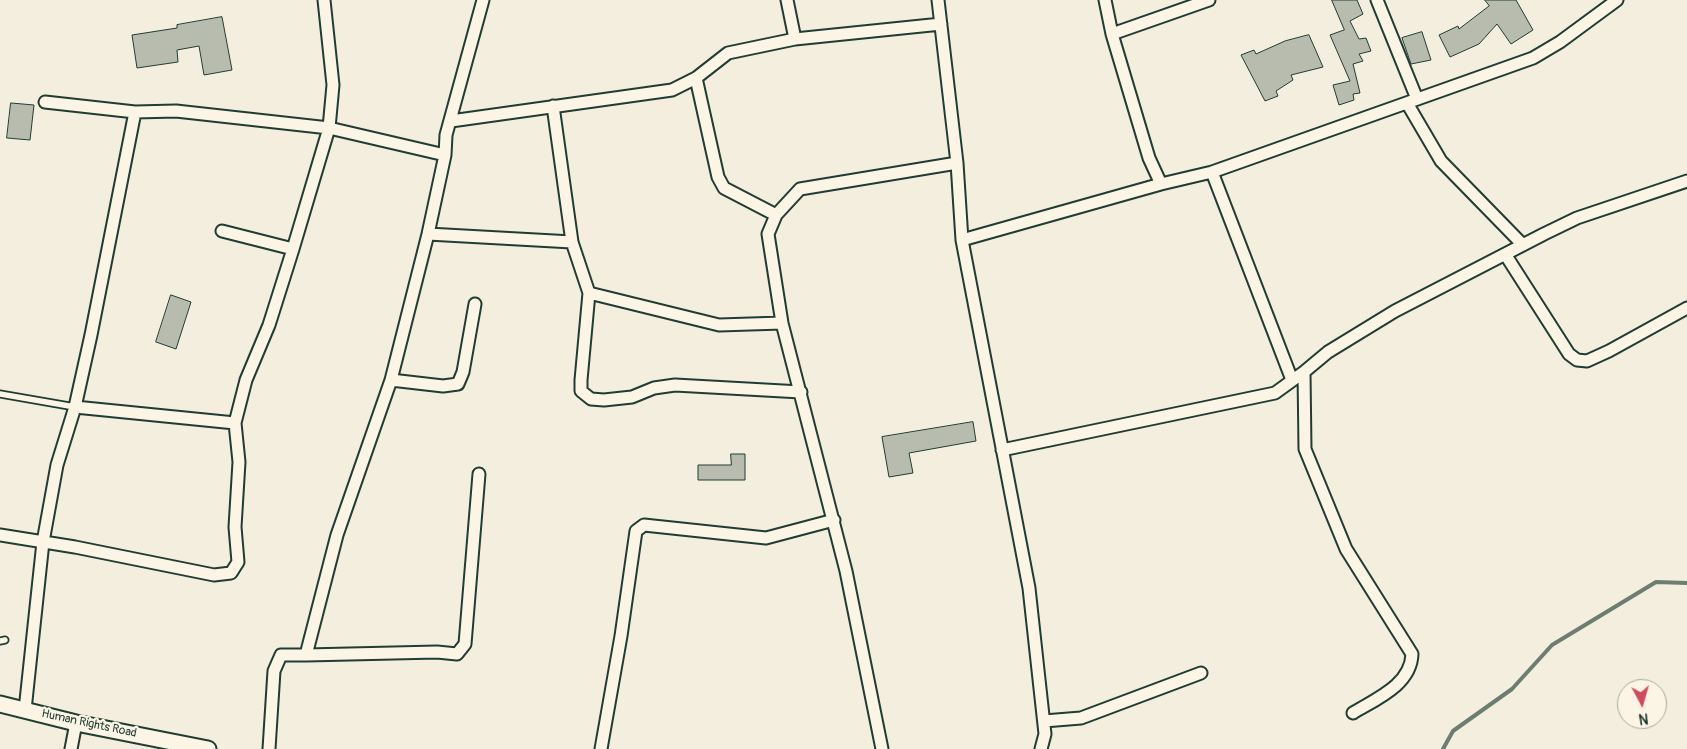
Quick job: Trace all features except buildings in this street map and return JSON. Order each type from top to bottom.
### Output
[{"type":"street","points":[[0,535],[214,575],[231,573],[238,562],[235,527],[239,462],[235,423],[246,380],[269,324],[293,249],[328,128],[334,85],[324,0]]},
{"type":"street","points":[[306,655],[337,535],[391,380],[428,234],[444,155],[446,135],[484,0]]},
{"type":"street","points":[[786,0],[795,39]]},
{"type":"street","points":[[938,0],[958,163],[962,240],[1029,588],[1045,734],[1041,749]]},
{"type":"street","points":[[1104,0],[1112,34],[1149,158],[1160,184]]},
{"type":"street","points":[[1112,34],[1209,0]]},
{"type":"street","points":[[1377,0],[1412,101],[1441,161],[1523,245]]},
{"type":"street","points":[[962,240],[1160,184],[1212,172],[1533,58],[1560,42],[1617,0]]},
{"type":"street","points":[[451,121],[672,90],[696,78],[728,53],[795,39],[940,24]]},
{"type":"street","points":[[696,78],[718,177],[724,188],[776,215]]},
{"type":"street","points":[[45,102],[135,112],[176,111],[328,128],[444,155]]},
{"type":"street","points":[[553,106],[572,242],[588,293],[581,380],[582,391],[591,399],[604,400],[632,397],[654,388],[675,385],[801,392]]},
{"type":"street","points":[[25,710],[43,542],[57,465],[75,406],[91,335],[135,112]]},
{"type":"street","points":[[882,749],[846,571],[782,323],[768,234],[776,215],[800,189],[958,163]]},
{"type":"street","points":[[1212,172],[1292,380]]},
{"type":"street","points":[[1002,450],[1275,393],[1328,352],[1395,311],[1505,254],[1577,218],[1687,181]]},
{"type":"street","points":[[222,231],[293,249]]},
{"type":"street","points":[[428,234],[572,242]]},
{"type":"street","points":[[1505,254],[1569,354],[1577,360],[1587,361],[1609,351],[1687,308]]},
{"type":"street","points":[[588,293],[720,326],[782,323]]},
{"type":"street","points":[[391,380],[443,386],[458,384],[464,372],[475,304]]},
{"type":"street","points":[[1304,372],[1305,448],[1346,549],[1412,654],[1412,665],[1400,683],[1353,713]]},
{"type":"street","points":[[75,406],[235,423]]},
{"type":"street","points":[[269,749],[274,671],[281,655],[437,652],[457,654],[465,644],[479,474]]},
{"type":"street","points":[[602,749],[636,531],[644,525],[766,538],[834,520]]},
{"type":"street","points":[[1044,721],[1080,718],[1201,674]]},
{"type":"street","name":"Human Rights Road","points":[[0,704],[76,723],[208,749]]},
{"type":"street","points":[[71,749],[76,723]]},
{"type":"lane","points":[[0,394],[75,406]]},
{"type":"waterway","points":[[1443,749],[1453,731],[1512,689],[1552,645],[1656,582],[1687,583]]}]
